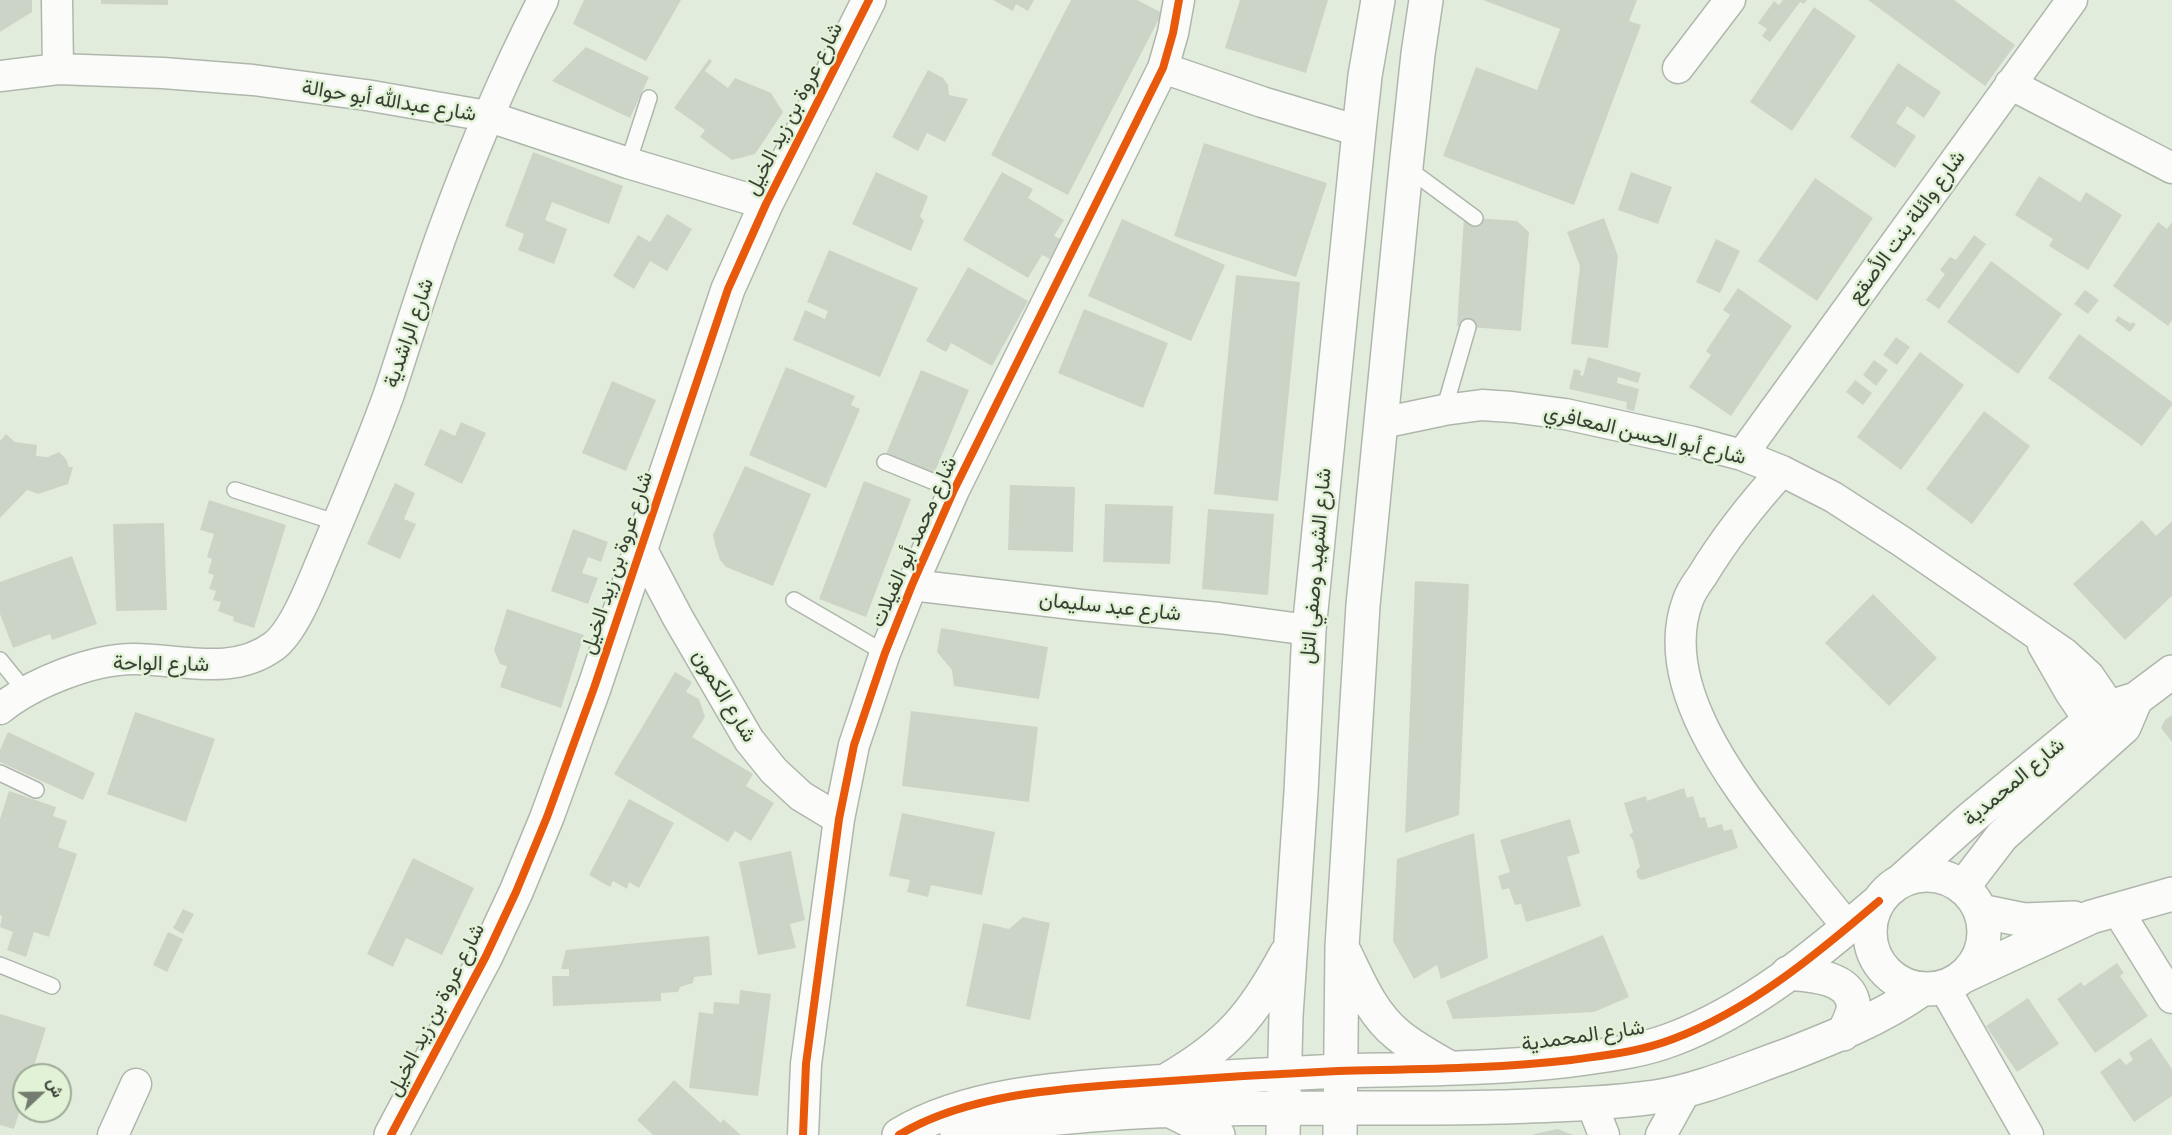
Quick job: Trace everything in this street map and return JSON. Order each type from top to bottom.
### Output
[{"type":"street","points":[[57,0],[58,69]]},
{"type":"street","name":"شارع الراشدية","points":[[259,656],[277,644],[299,612],[338,523],[388,396],[445,225],[487,116],[543,0]]},
{"type":"street","name":"شارع عروة بن زيد الخيل","points":[[391,1135],[486,956],[516,892],[547,817],[590,699],[728,289],[766,204],[869,0]]},
{"type":"street","name":"شارع محمد أبو الفيلات","points":[[803,1135],[806,1064],[838,819],[854,745],[885,653],[954,490],[1163,68],[1179,0]]},
{"type":"street","name":"شارع الشهيد وصفي التل","points":[[1283,1121],[1290,947],[1309,630],[1365,76],[1378,0]]},
{"type":"street","points":[[1340,1122],[1342,947],[1363,605],[1406,167],[1426,0]]},
{"type":"street","points":[[1678,68],[1730,0]]},
{"type":"street","name":"شارع وائلة بنت الأصقع","points":[[1742,455],[2072,0]]},
{"type":"street","points":[[1163,68],[1262,102],[1359,131]]},
{"type":"street","name":"شارع عبدالله أبو حوالة","points":[[0,76],[58,69],[164,73],[253,80],[366,95],[487,116],[628,163],[766,204]]},
{"type":"street","points":[[2010,84],[2172,168]]},
{"type":"street","name":"شارع أبو الحسن المعافري","points":[[1382,423],[1444,410],[1482,405],[1512,407],[1565,414],[1742,455],[1782,471],[1833,497],[1901,541],[2075,663],[2089,676],[2113,719]]},
{"type":"street","points":[[1782,471],[1748,509],[1710,562],[1688,599],[1681,633],[1684,671],[1696,711],[1717,754],[1746,799],[1848,927]]},
{"type":"street","name":"شارع الكمون","points":[[641,548],[749,740],[774,771],[801,796],[838,819]]},
{"type":"street","name":"شارع عبد سليمان","points":[[912,585],[1309,630]]},
{"type":"street","name":"شارع الواحة","points":[[0,709],[26,692],[79,669],[102,663],[133,659],[211,665],[234,663],[259,656]]},
{"type":"street","name":"شارع المحمدية","points":[[1167,1096],[1285,1074],[1544,1063],[1639,1050],[1674,1039],[1749,1000],[1788,974],[1848,927],[1970,819],[2113,719],[2172,672]]},
{"type":"street","name":"شارع المحمدية","points":[[1971,899],[2002,836],[2113,719]]},
{"type":"street","points":[[1971,899],[1983,925],[1984,939],[1974,966],[1943,984],[1902,985],[1886,973],[1875,957],[1870,938],[1871,918],[1891,890],[1915,876],[1940,876],[1971,899],[2024,920],[2104,914]]},
{"type":"street","points":[[898,1135],[911,1127],[965,1108],[1022,1095],[1072,1088],[1167,1096],[1283,1121],[1340,1122],[1451,1108],[1591,1102],[1656,1096],[1720,1080],[1844,1034],[1943,984],[2104,914],[2172,894]]},
{"type":"street","points":[[2104,914],[2172,998]]},
{"type":"street","points":[[957,1135],[995,1125],[1167,1096],[1197,1063],[1234,1031],[1266,990],[1290,947]]},
{"type":"street","points":[[1342,947],[1374,1010],[1408,1042],[1450,1068]]},
{"type":"street","points":[[1788,974],[1810,975],[1825,979],[1839,984],[1847,992],[1853,1003],[1852,1013],[1844,1034]]},
{"type":"street","points":[[1943,984],[2028,1135]]},
{"type":"street","points":[[113,1135],[136,1084]]},
{"type":"street","points":[[1661,1135],[1686,1090]]},
{"type":"street","points":[[1167,1096],[1218,1135]]},
{"type":"street","points":[[1591,1102],[1604,1135]]},
{"type":"street","points":[[1417,1135],[1451,1108]]},
{"type":"lane","points":[[628,163],[649,98]]},
{"type":"lane","points":[[1406,167],[1475,218]]},
{"type":"lane","points":[[1444,410],[1468,327]]},
{"type":"lane","points":[[885,462],[954,490]]},
{"type":"lane","points":[[235,490],[338,523]]},
{"type":"lane","points":[[794,600],[885,653]]},
{"type":"lane","points":[[0,660],[26,692]]},
{"type":"lane","points":[[0,773],[36,790]]},
{"type":"lane","points":[[0,965],[52,986]]},
{"type":"building","points":[[0,0],[32,0],[32,12],[0,32]]},
{"type":"building","points":[[101,0],[168,0],[168,5],[101,4]]},
{"type":"building","points":[[584,0],[681,0],[646,61],[573,24]]},
{"type":"building","points":[[993,0],[1034,0],[1028,11],[1016,4],[1013,11]]},
{"type":"building","points":[[1071,0],[1137,0],[1162,13],[1068,195],[991,155]]},
{"type":"building","points":[[1240,0],[1328,0],[1306,73],[1225,48]]},
{"type":"building","points":[[1483,0],[1637,0],[1629,21],[1641,25],[1574,205],[1443,156],[1476,67],[1537,90],[1560,29]]},
{"type":"building","points":[[1783,0],[1807,0],[1804,4],[1800,2],[1770,42],[1762,36],[1767,29],[1758,23],[1774,1],[1779,5]]},
{"type":"building","points":[[1868,0],[1954,0],[2015,45],[1985,86]]},
{"type":"building","points":[[1814,7],[1856,36],[1792,131],[1750,102]]},
{"type":"building","points":[[586,47],[649,77],[630,118],[552,81]]},
{"type":"building","points":[[709,59],[712,61],[705,71],[728,88],[735,78],[771,93],[783,112],[755,154],[732,160],[700,137],[705,130],[674,108]]},
{"type":"building","points":[[1898,63],[1941,92],[1924,118],[1907,106],[1896,123],[1916,136],[1895,168],[1850,137]]},
{"type":"building","points":[[928,70],[943,78],[948,85],[949,95],[968,99],[945,142],[927,133],[918,151],[892,137]]},
{"type":"building","points":[[1204,143],[1327,183],[1296,277],[1174,236]]},
{"type":"building","points":[[533,152],[623,186],[609,224],[552,202],[545,220],[567,229],[554,264],[518,250],[524,234],[505,226]]},
{"type":"building","points":[[876,172],[928,196],[920,216],[924,221],[911,251],[852,224]]},
{"type":"building","points":[[1002,172],[1033,189],[1028,198],[1064,220],[1054,236],[1061,239],[1050,259],[1042,255],[1028,278],[963,240]]},
{"type":"building","points":[[1631,172],[1672,187],[1658,224],[1618,210]]},
{"type":"building","points":[[2039,176],[2080,202],[2086,192],[2122,215],[2088,270],[2049,246],[2053,239],[2015,215]]},
{"type":"building","points":[[1815,178],[1873,218],[1817,301],[1758,261]]},
{"type":"building","points":[[667,214],[692,229],[667,271],[650,261],[634,289],[613,276],[638,235],[650,242]]},
{"type":"building","points":[[1464,217],[1517,221],[1529,232],[1521,331],[1457,326]]},
{"type":"building","points":[[1604,218],[1618,256],[1608,348],[1571,344],[1580,266],[1567,232]]},
{"type":"building","points":[[1122,219],[1225,265],[1191,341],[1088,296]]},
{"type":"building","points":[[2158,222],[2167,229],[2172,222],[2172,320],[2168,326],[2113,286]]},
{"type":"building","points":[[1974,235],[1986,244],[1939,309],[1926,300],[1945,274],[1940,270],[1950,257],[1956,260]]},
{"type":"building","points":[[1716,239],[1740,251],[1720,293],[1696,282]]},
{"type":"building","points":[[829,250],[918,288],[880,377],[793,340],[805,310],[825,319],[828,311],[807,302]]},
{"type":"building","points":[[1991,261],[2062,314],[2018,374],[1947,322]]},
{"type":"building","points":[[968,267],[1028,301],[992,366],[951,343],[946,352],[926,341]]},
{"type":"building","points":[[1236,275],[1300,282],[1278,501],[1214,494]]},
{"type":"building","points":[[1738,288],[1792,326],[1731,416],[1689,387],[1711,355],[1706,351],[1730,315],[1723,310]]},
{"type":"building","points":[[2085,290],[2099,300],[2088,314],[2074,304]]},
{"type":"building","points":[[1084,309],[1168,343],[1143,408],[1058,373]]},
{"type":"building","points":[[2118,316],[2131,324],[2132,322],[2136,324],[2130,332],[2115,321]]},
{"type":"building","points":[[2079,334],[2172,402],[2142,446],[2048,378]]},
{"type":"building","points":[[1896,337],[1910,347],[1897,365],[1883,355]]},
{"type":"building","points":[[1920,352],[1964,385],[1901,470],[1857,437]]},
{"type":"building","points":[[1588,357],[1641,373],[1638,383],[1618,377],[1617,383],[1639,389],[1634,411],[1626,409],[1627,402],[1569,389],[1574,369],[1581,371],[1580,375],[1583,376]]},
{"type":"building","points":[[1874,360],[1888,370],[1876,386],[1863,375]]},
{"type":"building","points":[[786,367],[855,396],[851,405],[860,409],[826,488],[749,455]]},
{"type":"building","points":[[921,370],[969,390],[934,474],[886,454]]},
{"type":"building","points":[[1855,380],[1872,393],[1863,405],[1846,392]]},
{"type":"building","points":[[612,381],[656,400],[626,471],[582,453]]},
{"type":"building","points":[[1984,411],[2030,446],[1972,524],[1926,489]]},
{"type":"building","points":[[461,422],[486,433],[462,484],[424,465],[440,429],[455,436]]},
{"type":"building","points":[[6,434],[15,442],[37,445],[36,456],[48,457],[59,452],[66,459],[69,467],[73,467],[68,484],[38,494],[27,490],[0,518],[0,441]]},
{"type":"building","points":[[745,466],[811,494],[773,586],[726,567],[720,560],[715,544],[713,535]]},
{"type":"building","points":[[864,481],[911,499],[866,617],[819,599]]},
{"type":"building","points":[[395,483],[415,493],[404,519],[416,524],[400,559],[367,544]]},
{"type":"building","points":[[1010,485],[1075,487],[1073,552],[1008,550]]},
{"type":"building","points":[[209,500],[286,525],[254,628],[233,621],[234,617],[218,611],[221,602],[213,600],[216,591],[209,589],[214,575],[208,573],[212,559],[207,557],[214,534],[200,530]]},
{"type":"building","points":[[1105,504],[1173,506],[1170,564],[1103,562]]},
{"type":"building","points":[[1208,509],[1274,514],[1268,595],[1202,589]]},
{"type":"building","points":[[2142,520],[2156,536],[2172,521],[2172,596],[2125,640],[2073,584]]},
{"type":"building","points":[[164,523],[167,610],[116,611],[113,524]]},
{"type":"building","points":[[573,529],[608,542],[601,562],[588,557],[582,573],[598,578],[588,604],[551,591]]},
{"type":"building","points":[[72,556],[97,624],[52,640],[50,634],[13,648],[0,614],[0,582]]},
{"type":"building","points":[[1415,581],[1469,584],[1459,815],[1405,833]]},
{"type":"building","points":[[1873,594],[1937,658],[1889,706],[1825,643]]},
{"type":"building","points":[[507,609],[584,635],[561,708],[500,687],[507,666],[500,664],[494,650]]},
{"type":"building","points":[[941,628],[1048,647],[1039,699],[954,686],[952,670],[937,652]]},
{"type":"building","points":[[675,672],[692,682],[686,692],[699,699],[705,717],[692,737],[753,774],[746,786],[774,803],[751,841],[735,831],[728,842],[614,774]]},
{"type":"building","points":[[911,711],[1038,727],[1029,802],[902,786]]},
{"type":"building","points":[[135,712],[215,739],[186,822],[107,794]]},
{"type":"building","points":[[2172,715],[2172,742],[2161,728],[2165,720]]},
{"type":"building","points":[[8,732],[95,773],[83,800],[0,762],[0,750]]},
{"type":"building","points":[[1684,788],[1687,798],[1693,796],[1700,818],[1705,817],[1708,828],[1722,824],[1724,831],[1732,829],[1738,848],[1642,880],[1638,878],[1636,871],[1640,867],[1633,840],[1629,835],[1633,832],[1624,803],[1646,796],[1647,801]]},
{"type":"building","points":[[9,791],[56,807],[53,816],[67,821],[58,847],[77,854],[49,937],[34,932],[26,957],[7,950],[13,932],[0,927],[2,916],[0,915],[0,819]]},
{"type":"building","points":[[629,799],[674,823],[639,888],[629,882],[627,889],[613,881],[610,887],[589,875]]},
{"type":"building","points":[[902,813],[995,832],[982,895],[931,885],[928,897],[907,892],[910,880],[889,876]]},
{"type":"building","points":[[1570,819],[1580,853],[1567,857],[1581,906],[1526,922],[1521,904],[1515,905],[1509,888],[1502,890],[1498,876],[1510,872],[1500,840]]},
{"type":"building","points":[[1474,833],[1488,958],[1441,979],[1437,965],[1414,979],[1393,941],[1397,859]]},
{"type":"building","points":[[791,851],[805,920],[790,924],[796,948],[758,955],[739,862]]},
{"type":"building","points":[[413,858],[474,888],[442,955],[406,938],[393,967],[367,954]]},
{"type":"building","points":[[183,909],[194,914],[183,934],[173,928]]},
{"type":"building","points":[[1023,917],[1050,923],[1030,1020],[966,1006],[983,923],[1009,929]]},
{"type":"building","points":[[168,932],[183,939],[167,972],[153,965]]},
{"type":"building","points":[[1603,935],[1629,997],[1594,1012],[1453,1019],[1446,1001]]},
{"type":"building","points":[[709,936],[712,975],[694,977],[693,983],[680,987],[678,992],[661,993],[661,1001],[553,1006],[552,976],[569,976],[569,969],[561,969],[566,950]]},
{"type":"building","points":[[2117,963],[2124,973],[2120,976],[2148,1016],[2095,1053],[2057,999],[2081,982],[2084,986]]},
{"type":"building","points":[[740,990],[771,994],[758,1096],[689,1088],[699,1012],[713,1014],[714,1002],[739,1004]]},
{"type":"building","points":[[2028,998],[2059,1044],[2017,1072],[1986,1026]]},
{"type":"building","points":[[0,1014],[46,1028],[35,1063],[12,1063],[12,1123],[16,1123],[14,1129],[0,1125]]},
{"type":"building","points":[[2151,1038],[2172,1069],[2172,1096],[2134,1122],[2100,1072],[2120,1058],[2126,1065],[2133,1060],[2129,1053]]},
{"type":"building","points":[[674,1080],[721,1123],[723,1119],[741,1135],[653,1135],[637,1120]]},
{"type":"building","points":[[1558,1129],[1573,1135],[1534,1135],[1534,1134]]},
{"type":"cycle path","points":[[391,1135],[486,956],[516,892],[547,817],[594,688],[728,289],[766,204],[869,0]]},
{"type":"cycle path","points":[[803,1135],[806,1064],[839,819],[854,745],[885,653],[954,490],[1163,68],[1179,0]]},
{"type":"cycle path","points":[[899,1135],[925,1121],[954,1110],[1048,1091],[1264,1075],[1513,1065],[1571,1060],[1648,1047],[1701,1027],[1756,997],[1807,960],[1879,901]]}]
